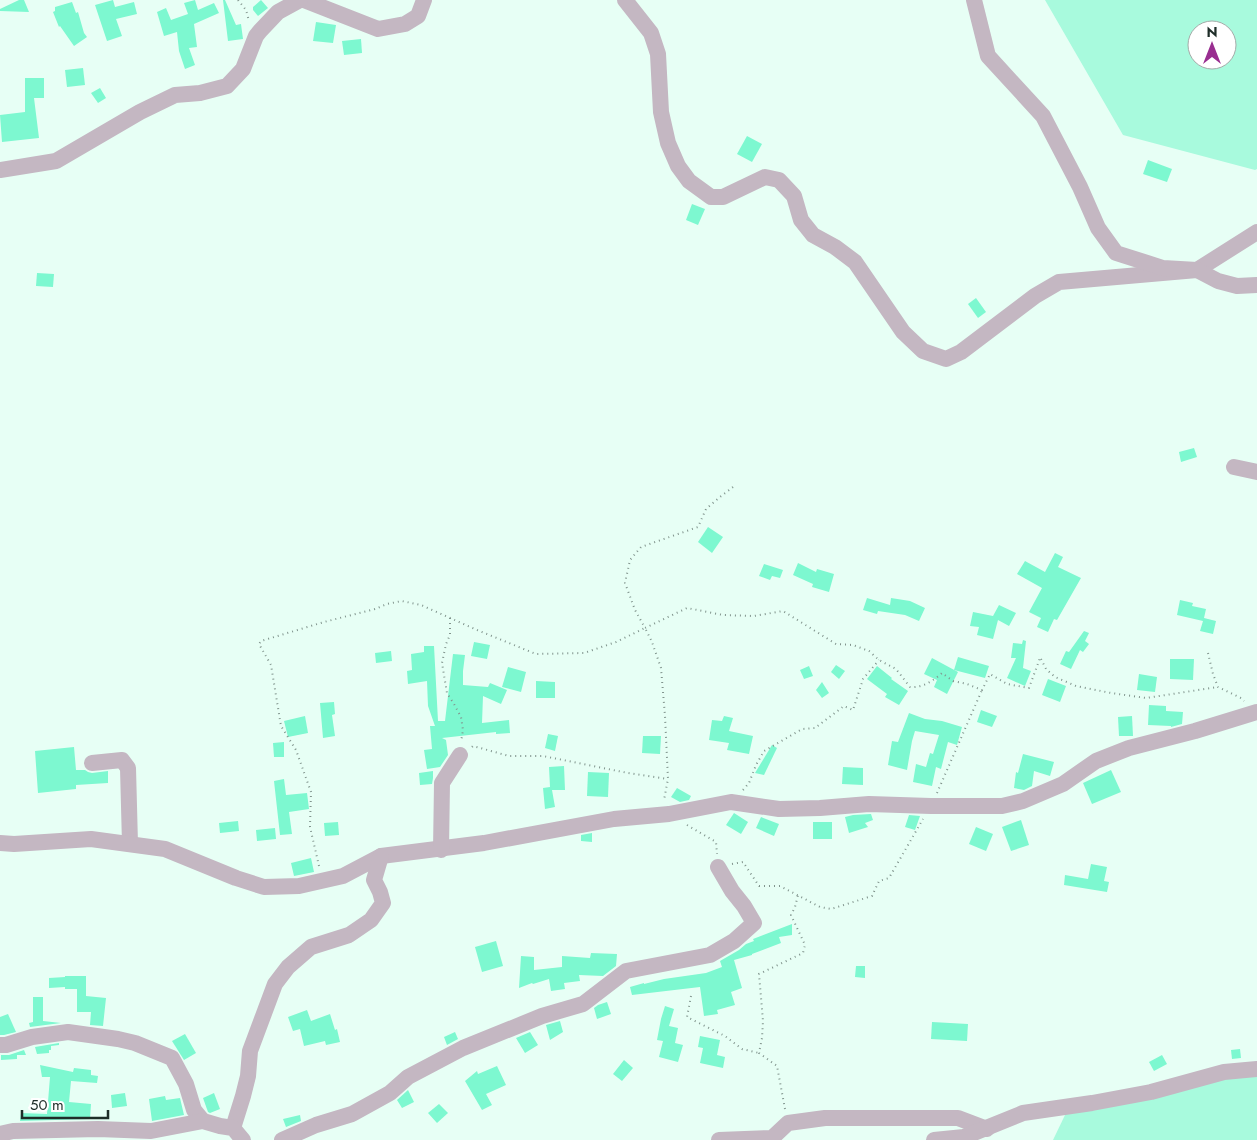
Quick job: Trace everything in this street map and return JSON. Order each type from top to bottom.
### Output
[{"type":"street","points":[[0,170],[56,161],[140,112],[175,95],[227,86],[243,70],[256,36],[260,31],[278,12],[300,0]]},
{"type":"street","points":[[304,0],[378,29],[405,24],[418,16],[424,0]]},
{"type":"street","points":[[625,0],[651,33],[658,54],[662,112],[668,143],[678,166],[689,181],[711,198],[723,197],[765,177],[780,180],[794,196],[801,220],[814,235],[835,247],[855,262],[903,332],[923,351],[946,359],[961,352],[1035,296],[1059,282],[1197,270],[1257,232]]},
{"type":"street","points":[[974,0],[988,56],[1044,116],[1080,186],[1098,228],[1116,252],[1163,268],[1197,270],[1218,281],[1237,286],[1257,285]]},
{"type":"street","points":[[1234,467],[1257,472]]},
{"type":"street","points":[[0,843],[14,844],[90,839],[165,849],[236,878],[264,887],[299,886],[343,876],[380,856],[440,850],[614,819],[669,814],[730,802],[779,809],[869,804],[1002,806],[1023,801],[1063,784],[1096,761],[1130,748],[1257,712]]},
{"type":"street","points":[[440,850],[442,783],[460,755]]},
{"type":"street","points":[[92,763],[122,760],[128,768],[130,844]]},
{"type":"street","points":[[0,1134],[13,1131],[98,1134],[151,1131],[203,1121],[238,1134],[243,1096],[248,1076],[250,1051],[275,984],[288,967],[311,947],[349,935],[371,920],[383,903],[374,880],[380,856]]},
{"type":"street","points":[[282,1140],[316,1125],[352,1114],[390,1093],[408,1077],[464,1048],[542,1016],[583,1004],[626,971],[710,955],[734,941],[754,923],[732,891],[718,866]]},
{"type":"street","points":[[0,1045],[32,1037],[68,1032],[135,1043],[172,1058],[186,1084],[194,1110],[203,1121]]},
{"type":"street","points":[[934,1140],[964,1138],[1024,1113],[1151,1092],[1224,1072],[1257,1069]]},
{"type":"street","points":[[719,1140],[772,1138],[788,1124],[825,1118],[958,1118],[987,1129]]},
{"type":"path","points":[[645,628],[635,610],[625,583],[630,560],[641,547],[698,527],[706,510],[733,487]]},
{"type":"path","points":[[319,866],[310,827],[311,792],[296,750],[281,726],[271,665],[259,644],[261,640],[375,609],[386,604],[402,601],[421,605],[536,654],[584,653],[616,642],[687,608],[723,615],[754,616],[783,611],[836,644],[853,645],[869,652],[896,669],[910,687],[916,688],[932,681],[942,673],[953,681],[982,690]]},
{"type":"path","points":[[450,618],[450,635],[442,663],[447,693],[460,717],[464,730],[460,742],[460,755]]},
{"type":"path","points":[[1208,653],[1218,687]]},
{"type":"path","points":[[931,806],[990,674],[1007,684],[1029,688],[1040,658],[1046,669],[1055,677],[1076,686],[1146,698],[1218,687],[1241,698],[1257,712]]},
{"type":"path","points":[[730,802],[749,784],[764,751],[802,729],[815,728],[844,706],[853,710],[863,679],[879,660]]},
{"type":"path","points":[[460,755],[473,746],[509,756],[543,756],[668,779]]},
{"type":"path","points":[[759,1053],[763,1021],[759,974],[803,953],[805,945],[791,915],[798,895]]},
{"type":"path","points":[[690,996],[687,1017],[725,1036],[742,1049],[759,1053],[776,1066],[788,1124]]},
{"type":"green space","points":[[1045,0],[1257,0],[1257,169],[1123,135]]},
{"type":"green space","points":[[1257,1076],[1257,1140],[1053,1140],[1066,1113],[1229,1077]]},
{"type":"building","points":[[19,0],[24,0],[29,12],[0,11],[0,9]]},
{"type":"building","points":[[113,0],[115,7],[134,2],[137,14],[116,19],[122,36],[107,41],[95,5]]},
{"type":"building","points":[[195,0],[198,10],[214,3],[219,13],[194,24],[197,47],[189,48],[195,65],[185,69],[179,51],[177,32],[164,36],[157,12],[166,8],[171,20],[188,14],[184,3]]},
{"type":"building","points":[[223,0],[225,0],[236,25],[241,24],[243,39],[228,41]]},
{"type":"building","points":[[261,0],[268,8],[258,16],[253,7]]},
{"type":"building","points":[[72,2],[76,13],[78,12],[87,37],[74,46],[59,27],[53,12],[55,7]]},
{"type":"building","points":[[316,22],[336,25],[333,43],[313,41]]},
{"type":"building","points":[[361,39],[362,53],[344,55],[342,41]]},
{"type":"building","points":[[83,68],[85,85],[67,87],[65,70]]},
{"type":"building","points":[[25,78],[44,78],[44,98],[34,98],[39,138],[2,142],[0,115],[25,112]]},
{"type":"building","points":[[100,88],[106,98],[98,103],[91,93]]},
{"type":"building","points":[[747,136],[762,144],[752,162],[737,154]]},
{"type":"building","points":[[1148,160],[1172,169],[1167,182],[1143,174]]},
{"type":"building","points":[[692,204],[705,209],[698,225],[686,220]]},
{"type":"building","points":[[37,273],[54,274],[53,287],[36,286]]},
{"type":"building","points":[[976,298],[986,312],[978,318],[968,304]]},
{"type":"building","points":[[1194,448],[1197,457],[1181,462],[1179,452]]},
{"type":"building","points":[[708,527],[723,537],[712,553],[698,542]]},
{"type":"building","points":[[1055,553],[1063,557],[1058,567],[1081,578],[1057,620],[1054,619],[1048,632],[1037,627],[1041,618],[1029,612],[1042,588],[1017,574],[1025,561],[1045,572]]},
{"type":"building","points":[[798,563],[816,572],[817,569],[834,574],[829,592],[812,587],[813,584],[793,575]]},
{"type":"building","points":[[764,564],[783,570],[780,578],[772,576],[770,580],[759,576]]},
{"type":"building","points":[[867,598],[890,605],[891,598],[910,601],[925,608],[919,621],[905,615],[878,611],[877,614],[863,610]]},
{"type":"building","points":[[1180,600],[1193,603],[1192,606],[1206,609],[1204,618],[1216,621],[1213,634],[1200,631],[1203,621],[1177,615]]},
{"type":"building","points":[[999,605],[1016,613],[1009,626],[998,620],[993,639],[977,635],[979,627],[970,626],[973,612],[993,616]]},
{"type":"building","points":[[1084,631],[1089,633],[1085,641],[1089,644],[1083,652],[1080,650],[1071,669],[1060,664],[1066,651],[1069,652]]},
{"type":"building","points":[[1023,640],[1026,641],[1023,668],[1031,671],[1025,686],[1007,678],[1016,658],[1011,658],[1013,643],[1022,644]]},
{"type":"building","points":[[474,642],[490,645],[487,659],[471,656]]},
{"type":"building","points":[[424,646],[434,646],[438,721],[445,721],[453,654],[465,655],[463,685],[488,687],[490,683],[507,690],[501,704],[483,696],[482,723],[509,720],[510,733],[496,734],[496,732],[442,738],[446,740],[448,755],[440,767],[427,769],[424,750],[432,749],[430,726],[435,726],[428,706],[427,681],[408,684],[407,671],[412,670],[411,654],[424,652]]},
{"type":"building","points":[[391,651],[392,661],[376,663],[375,653]]},
{"type":"building","points":[[958,657],[989,666],[985,678],[954,670]]},
{"type":"building","points":[[932,658],[958,672],[947,694],[934,687],[937,680],[924,674]]},
{"type":"building","points":[[1170,659],[1194,659],[1193,680],[1170,679]]},
{"type":"building","points":[[836,665],[845,671],[839,679],[831,672]]},
{"type":"building","points":[[809,666],[813,676],[804,679],[800,670]]},
{"type":"building","points":[[877,666],[908,691],[899,705],[885,697],[887,694],[867,679]]},
{"type":"building","points":[[508,667],[526,672],[521,692],[502,687]]},
{"type":"building","points":[[1139,674],[1157,677],[1155,692],[1137,690]]},
{"type":"building","points":[[1048,679],[1066,686],[1060,702],[1042,695]]},
{"type":"building","points":[[536,681],[555,682],[555,698],[536,698]]},
{"type":"building","points":[[822,682],[829,693],[822,698],[816,690]]},
{"type":"building","points":[[334,702],[335,714],[332,715],[335,736],[323,738],[320,703]]},
{"type":"building","points":[[1149,705],[1166,706],[1166,711],[1183,712],[1182,724],[1171,727],[1148,725]]},
{"type":"building","points":[[981,710],[997,716],[992,727],[977,722]]},
{"type":"building","points":[[909,713],[925,719],[942,721],[962,727],[957,745],[948,742],[941,769],[936,767],[932,786],[913,782],[916,764],[926,767],[930,753],[933,754],[939,735],[915,731],[907,770],[888,765],[892,741],[898,742]]},
{"type":"building","points":[[305,716],[308,733],[288,737],[284,721]]},
{"type":"building","points":[[724,716],[733,718],[729,731],[753,736],[749,754],[727,750],[729,743],[709,740],[712,720],[722,721]]},
{"type":"building","points":[[1132,716],[1133,736],[1119,736],[1118,717]]},
{"type":"building","points":[[548,734],[558,736],[555,751],[545,748]]},
{"type":"building","points":[[643,736],[661,736],[660,754],[642,753]]},
{"type":"building","points":[[284,742],[284,757],[274,757],[273,743]]},
{"type":"building","points":[[772,745],[777,748],[764,775],[755,773]]},
{"type":"building","points":[[74,747],[76,770],[85,770],[92,773],[108,771],[108,783],[76,785],[76,789],[38,793],[35,751]]},
{"type":"building","points":[[1023,754],[1054,762],[1050,776],[1034,771],[1032,786],[1024,790],[1014,788],[1016,772],[1018,773]]},
{"type":"building","points":[[564,766],[565,790],[552,790],[555,807],[545,809],[543,788],[550,787],[549,767]]},
{"type":"building","points":[[843,767],[863,768],[863,785],[842,784]]},
{"type":"building","points":[[1111,770],[1121,792],[1092,804],[1083,783]]},
{"type":"building","points":[[433,771],[432,784],[420,785],[419,773]]},
{"type":"building","points":[[588,772],[609,773],[608,797],[587,796]]},
{"type":"building","points":[[284,779],[286,795],[307,793],[309,809],[289,812],[292,834],[280,835],[274,781]]},
{"type":"building","points":[[677,788],[691,796],[689,800],[680,802],[671,797]]},
{"type":"building","points":[[734,813],[748,822],[741,834],[726,825]]},
{"type":"building","points":[[871,814],[873,820],[865,823],[868,827],[849,833],[845,817]]},
{"type":"building","points":[[909,815],[920,816],[915,830],[905,827]]},
{"type":"building","points":[[761,817],[779,824],[774,836],[756,828]]},
{"type":"building","points":[[1021,820],[1029,845],[1011,851],[1002,827]]},
{"type":"building","points":[[238,821],[239,831],[220,833],[219,823]]},
{"type":"building","points":[[338,822],[339,835],[325,836],[324,823]]},
{"type":"building","points":[[813,822],[832,822],[832,839],[813,839]]},
{"type":"building","points":[[976,827],[993,834],[986,851],[969,844]]},
{"type":"building","points":[[275,828],[276,839],[257,841],[256,830]]},
{"type":"building","points":[[592,833],[592,842],[581,841],[581,835]]},
{"type":"building","points":[[311,858],[314,872],[294,876],[291,863]]},
{"type":"building","points":[[1091,864],[1107,867],[1104,881],[1109,882],[1107,892],[1064,885],[1065,875],[1088,879]]},
{"type":"building","points":[[792,924],[792,935],[779,937],[781,943],[734,960],[742,988],[731,992],[735,1005],[717,1010],[718,1014],[704,1016],[700,987],[632,995],[630,987],[664,979],[706,973],[722,967],[720,961],[754,941],[753,939]]},
{"type":"building","points":[[496,941],[503,966],[482,972],[475,947]]},
{"type":"building","points":[[591,953],[617,954],[616,966],[603,976],[579,975],[580,981],[564,983],[565,989],[551,991],[549,979],[519,988],[521,956],[534,957],[534,970],[562,967],[562,956],[590,958]]},
{"type":"building","points":[[856,966],[865,966],[865,978],[855,977]]},
{"type":"building","points":[[86,976],[86,996],[106,998],[103,1026],[90,1025],[91,1012],[77,1012],[77,989],[65,989],[65,987],[49,988],[49,978]]},
{"type":"building","points":[[33,997],[43,997],[43,1021],[61,1023],[30,1027],[29,1023],[33,1022]]},
{"type":"building","points":[[607,1002],[611,1014],[597,1019],[594,1008]]},
{"type":"building","points":[[665,1006],[674,1009],[669,1026],[678,1028],[675,1043],[683,1045],[678,1062],[659,1057],[663,1041],[657,1040]]},
{"type":"building","points":[[307,1010],[311,1021],[330,1014],[335,1030],[337,1029],[340,1042],[326,1045],[325,1041],[304,1046],[300,1029],[293,1031],[288,1017]]},
{"type":"building","points":[[8,1014],[16,1032],[0,1035],[0,1017]]},
{"type":"building","points":[[560,1021],[563,1032],[550,1040],[546,1025]]},
{"type":"building","points":[[932,1022],[968,1024],[967,1041],[931,1039]]},
{"type":"building","points":[[455,1032],[458,1039],[447,1045],[444,1037]]},
{"type":"building","points":[[530,1032],[538,1045],[525,1053],[516,1038]]},
{"type":"building","points":[[185,1034],[196,1053],[184,1060],[172,1041]]},
{"type":"building","points":[[700,1036],[720,1040],[717,1055],[725,1057],[723,1068],[700,1063],[703,1048],[698,1047]]},
{"type":"building","points":[[59,1043],[59,1045],[51,1046],[49,1053],[37,1054],[35,1047]]},
{"type":"building","points":[[1240,1049],[1241,1058],[1232,1059],[1231,1050]]},
{"type":"building","points":[[24,1050],[26,1055],[17,1055],[17,1059],[1,1060],[1,1055],[9,1055]]},
{"type":"building","points":[[1162,1055],[1167,1064],[1154,1071],[1149,1062]]},
{"type":"building","points":[[624,1060],[633,1068],[622,1081],[613,1074]]},
{"type":"building","points":[[40,1065],[73,1072],[74,1068],[91,1070],[91,1075],[98,1076],[97,1083],[71,1081],[69,1102],[91,1104],[90,1119],[20,1121],[21,1113],[47,1114],[50,1077],[42,1077]]},
{"type":"building","points":[[497,1066],[506,1085],[486,1094],[492,1105],[482,1110],[465,1081],[477,1071],[478,1074]]},
{"type":"building","points":[[408,1090],[414,1102],[402,1108],[397,1100]]},
{"type":"building","points":[[125,1093],[127,1106],[112,1108],[111,1095]]},
{"type":"building","points":[[214,1093],[220,1109],[210,1113],[203,1098]]},
{"type":"building","points":[[165,1096],[166,1100],[180,1098],[184,1115],[152,1121],[149,1099]]},
{"type":"building","points":[[439,1104],[448,1113],[437,1123],[428,1113]]},
{"type":"building","points":[[300,1115],[301,1121],[286,1127],[283,1119]]}]
